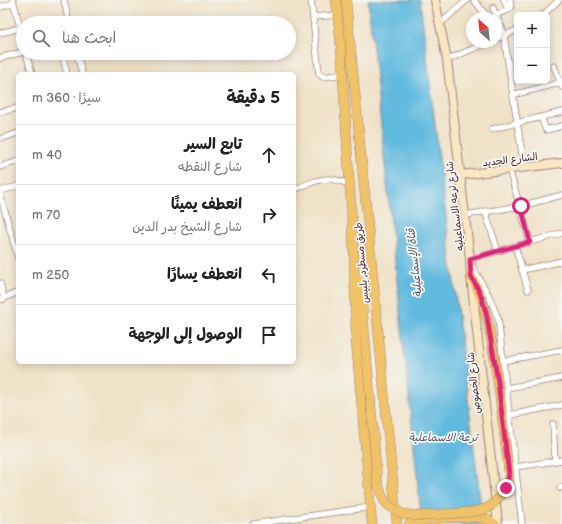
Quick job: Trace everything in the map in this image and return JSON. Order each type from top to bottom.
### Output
[{"type":"main road","name":"طريق مسطرد, بلبيس","points":[[336,0],[343,74],[350,183],[354,254],[356,342],[372,524]]},
{"type":"main road","name":"طريق مسطرد, بلبيس","points":[[346,0],[397,524]]},
{"type":"main road","name":"شارع ترعه الاسماعيليه","points":[[435,0],[447,60],[470,261]]},
{"type":"main road","name":"الشارع الجديد","points":[[460,175],[562,163]]},
{"type":"main road","points":[[354,254],[361,288],[378,487],[384,500],[396,511],[411,516],[472,512],[486,509],[502,494],[508,481],[508,466],[498,382],[486,312],[480,293],[471,276]]},
{"type":"main road","name":"شارع الخصوص","points":[[470,261],[498,524]]},
{"type":"main road","points":[[409,524],[419,521],[471,517],[480,518],[495,524]]},
{"type":"street","points":[[64,0],[67,16]]},
{"type":"street","points":[[311,0],[319,74],[324,77],[343,74]]},
{"type":"street","points":[[440,24],[467,0]]},
{"type":"street","points":[[474,0],[484,12]]},
{"type":"street","points":[[504,0],[508,10]]},
{"type":"street","points":[[502,12],[512,7],[510,0]]},
{"type":"street","points":[[545,12],[559,0]]},
{"type":"street","points":[[0,7],[14,2],[17,16]]},
{"type":"street","points":[[493,8],[495,12]]},
{"type":"street","points":[[313,18],[338,15]]},
{"type":"street","points":[[0,33],[16,29]]},
{"type":"street","points":[[502,31],[524,167]]},
{"type":"street","points":[[504,36],[514,31]]},
{"type":"street","points":[[447,60],[475,48]]},
{"type":"street","points":[[0,58],[16,54]]},
{"type":"street","points":[[28,60],[31,72]]},
{"type":"street","points":[[64,60],[67,72]]},
{"type":"street","points":[[79,60],[82,72]]},
{"type":"street","points":[[512,95],[561,85],[554,66]]},
{"type":"street","points":[[0,112],[16,108]]},
{"type":"street","points":[[492,129],[562,112]]},
{"type":"street","points":[[542,117],[546,130],[562,126]]},
{"type":"street","points":[[3,138],[16,134]]},
{"type":"street","points":[[0,167],[16,162]]},
{"type":"street","points":[[509,169],[530,242]]},
{"type":"street","points":[[296,189],[323,179],[333,179],[342,183],[350,183]]},
{"type":"street","points":[[0,191],[16,187]]},
{"type":"street","points":[[0,194],[16,251]]},
{"type":"street","points":[[465,215],[520,206],[562,195]]},
{"type":"street","points":[[485,211],[498,251]]},
{"type":"street","points":[[470,261],[498,251],[562,233]]},
{"type":"street","points":[[515,246],[528,290]]},
{"type":"street","name":"شارع ترعه الاسماعيليه","points":[[470,261],[488,294],[498,318],[522,524]]},
{"type":"street","points":[[522,270],[562,261]]},
{"type":"street","points":[[0,284],[2,300],[16,293]]},
{"type":"street","points":[[503,361],[562,350]]},
{"type":"street","points":[[507,388],[562,378]]},
{"type":"street","points":[[510,415],[562,405]]},
{"type":"street","points":[[553,424],[555,461]]},
{"type":"street","points":[[516,467],[562,460]]},
{"type":"street","points":[[253,524],[371,507]]},
{"type":"water","name":"ترعة الاسماعلية","points":[[368,0],[420,0],[483,524],[422,524]]},
{"type":"route","points":[[506,488],[509,474],[498,382],[486,312],[480,293],[471,276],[470,259],[530,242],[521,206]]},
{"type":"water label","name":"قناة الإسماعيلية","points":[[414,263]]}]
